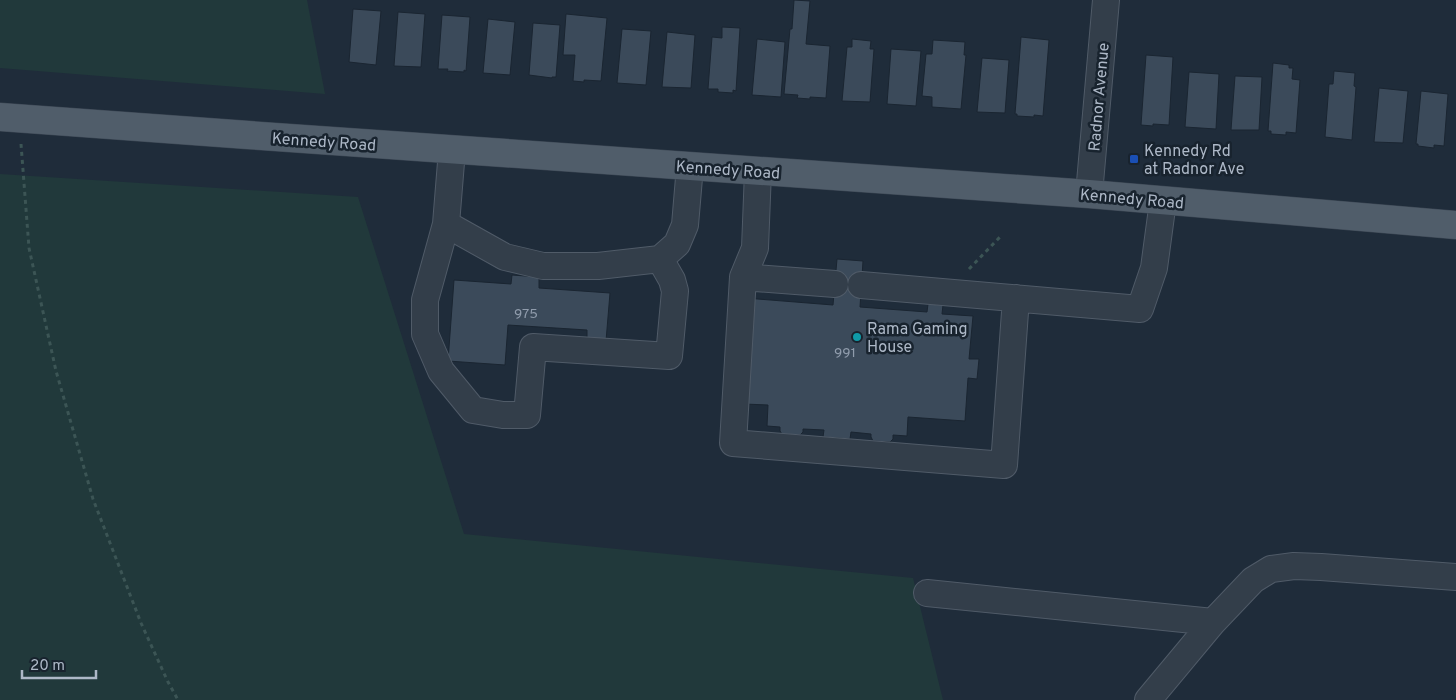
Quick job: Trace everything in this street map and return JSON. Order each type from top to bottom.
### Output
[{"type":"main road","name":"Kennedy Road","points":[[10,117],[1090,194],[1456,225]]},
{"type":"street","name":"Radnor Avenue","points":[[1090,194],[1106,0]]},
{"type":"street","points":[[452,150],[446,224],[425,300],[425,334],[441,371],[474,410],[502,415],[527,415],[533,347],[670,356],[675,291],[672,280],[660,259]]},
{"type":"street","points":[[446,224],[505,257],[543,266],[598,266],[660,259],[677,244],[684,225],[690,166]]},
{"type":"street","points":[[758,171],[755,248],[742,278],[733,443],[1004,465],[1016,298]]},
{"type":"street","points":[[861,285],[1140,309],[1154,268],[1163,200]]},
{"type":"street","points":[[742,278],[835,284]]},
{"type":"street","points":[[1148,700],[1212,622],[1253,580],[1264,572],[1277,568],[1321,567],[1456,577]]},
{"type":"street","points":[[927,593],[1212,622]]},
{"type":"path","points":[[10,117],[29,248],[56,371],[93,499],[141,623],[178,700]]},
{"type":"path","points":[[946,292],[1000,237]]},
{"type":"green space","points":[[0,0],[307,0],[325,94],[0,68]]},
{"type":"green space","points":[[0,174],[358,197],[464,534],[913,578],[943,700],[0,700]]},
{"type":"building","points":[[794,0],[810,1],[806,44],[830,46],[826,98],[797,98],[798,95],[784,94]]},
{"type":"building","points":[[353,9],[381,11],[376,65],[349,62]]},
{"type":"building","points":[[398,12],[425,14],[421,67],[394,66]]},
{"type":"building","points":[[566,14],[607,18],[601,81],[573,81],[575,55],[563,55]]},
{"type":"building","points":[[442,15],[470,17],[466,71],[464,70],[464,72],[438,69]]},
{"type":"building","points":[[488,19],[515,22],[510,75],[483,73]]},
{"type":"building","points":[[533,23],[560,25],[556,77],[529,75]]},
{"type":"building","points":[[722,27],[740,28],[736,91],[733,90],[733,93],[718,92],[718,89],[708,89],[712,37],[722,38]]},
{"type":"building","points":[[622,29],[651,31],[646,85],[617,83]]},
{"type":"building","points":[[667,32],[695,35],[691,88],[662,87]]},
{"type":"building","points":[[1021,37],[1049,40],[1043,116],[1017,116],[1015,114]]},
{"type":"building","points":[[757,39],[785,42],[781,97],[752,95]]},
{"type":"building","points":[[852,39],[871,41],[870,49],[874,49],[870,102],[842,101],[847,47],[852,47]]},
{"type":"building","points":[[933,40],[965,42],[964,55],[966,55],[961,109],[932,107],[932,97],[922,96],[926,54],[932,54]]},
{"type":"building","points":[[891,49],[921,51],[916,106],[887,104]]},
{"type":"building","points":[[1146,55],[1173,57],[1169,125],[1141,125]]},
{"type":"building","points":[[982,58],[1009,60],[1005,113],[977,112]]},
{"type":"building","points":[[1273,63],[1289,65],[1289,68],[1293,68],[1292,79],[1300,80],[1296,133],[1286,132],[1286,135],[1271,134],[1271,131],[1268,131]]},
{"type":"building","points":[[1334,71],[1355,73],[1354,86],[1356,87],[1352,140],[1325,137],[1329,84],[1333,84]]},
{"type":"building","points":[[1189,72],[1219,74],[1216,129],[1185,127]]},
{"type":"building","points":[[1235,76],[1262,77],[1259,130],[1231,130]]},
{"type":"building","points":[[1379,88],[1408,91],[1403,143],[1374,142]]},
{"type":"building","points":[[1421,91],[1448,94],[1444,146],[1434,145],[1434,148],[1418,146],[1416,144]]},
{"type":"building","name":"Rama Gaming House","points":[[837,259],[863,261],[860,307],[927,312],[928,304],[943,305],[942,314],[973,316],[969,359],[979,359],[977,379],[968,378],[965,421],[908,417],[907,436],[893,435],[893,439],[890,442],[873,441],[871,434],[851,432],[850,439],[823,437],[824,430],[803,429],[800,435],[782,434],[780,427],[767,426],[768,405],[744,404],[745,298],[833,305]]},
{"type":"building","points":[[512,275],[539,277],[539,288],[610,293],[606,341],[587,340],[587,330],[508,325],[505,365],[448,361],[454,280],[511,284]]},
{"type":"place","name":"Kennedy Rd at Radnor Ave","points":[[1134,159]]},
{"type":"place","name":"Rama Gaming House","points":[[857,337]]}]
